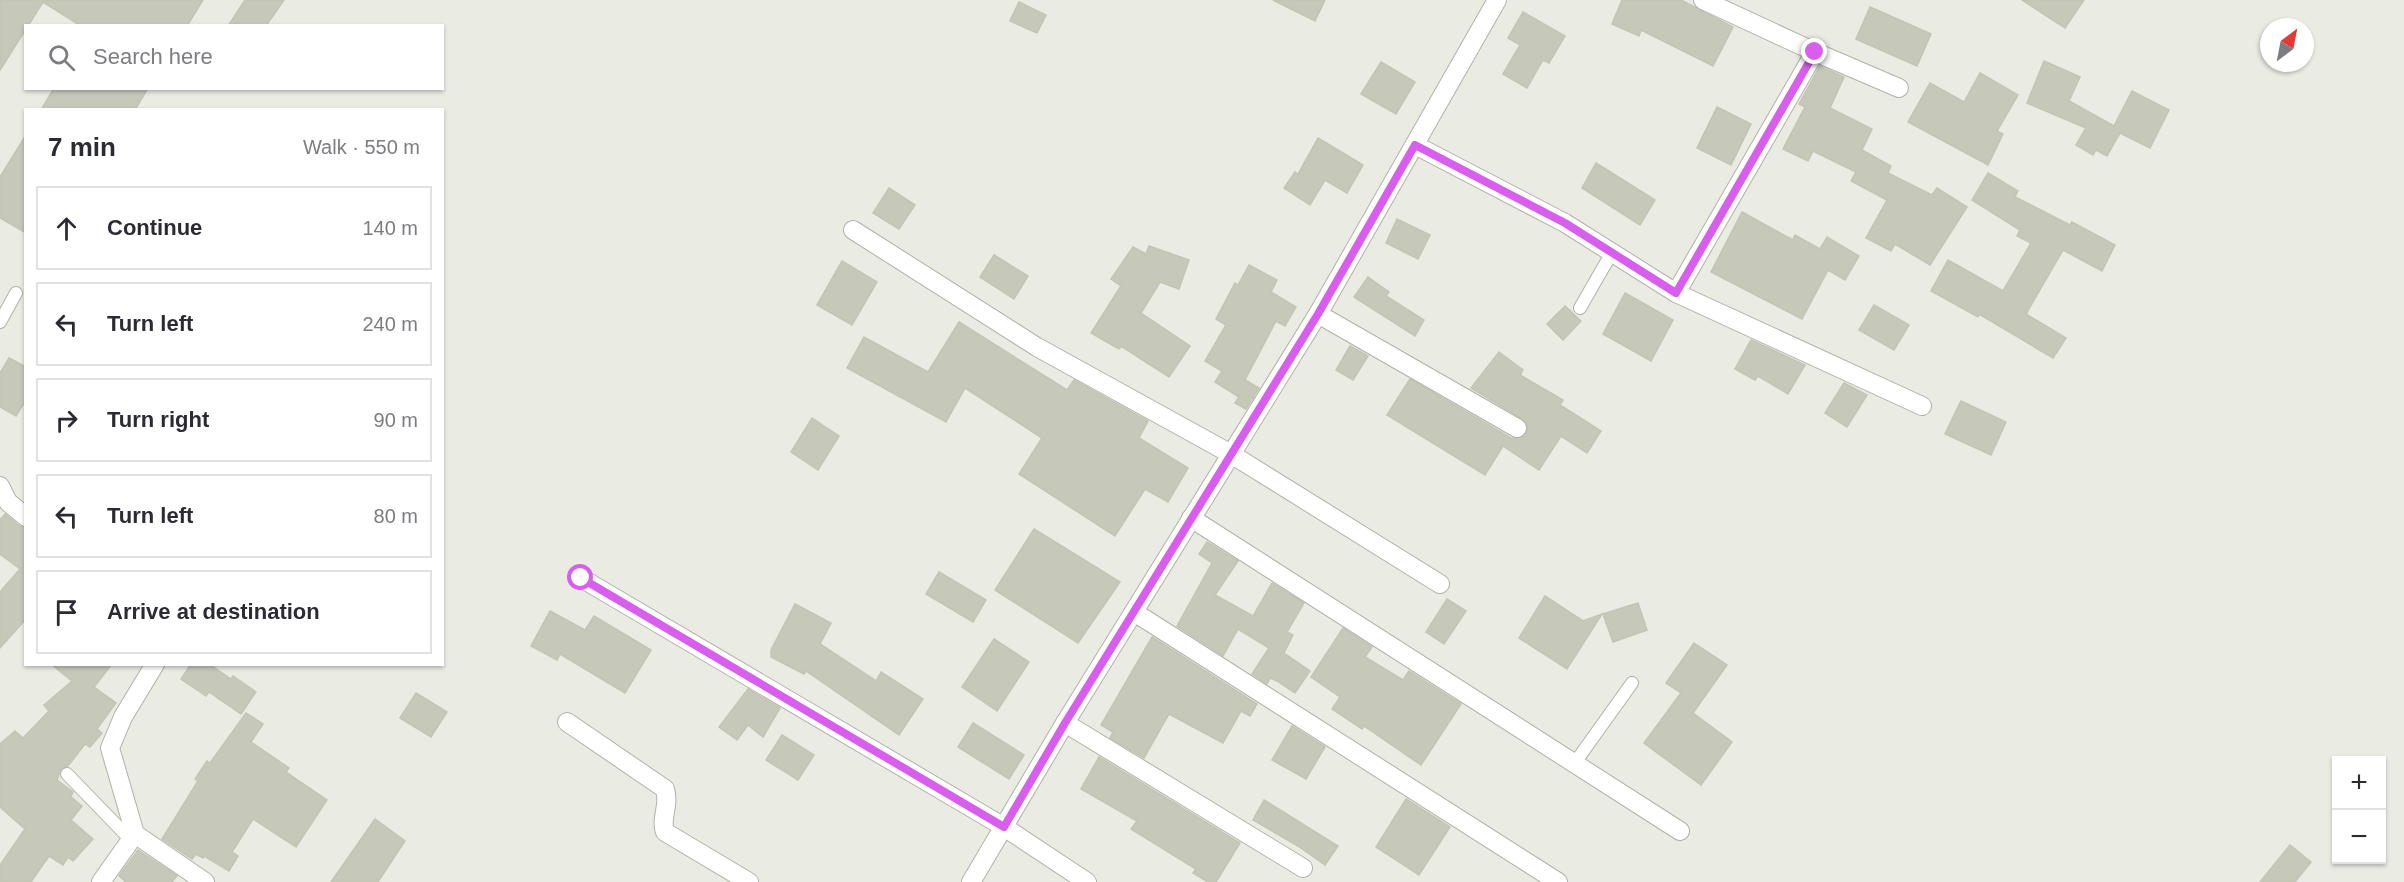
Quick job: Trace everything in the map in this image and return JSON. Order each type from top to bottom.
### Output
[{"type":"street","points":[[971,882],[1065,723],[1318,314],[1497,0]]},
{"type":"street","points":[[1703,0],[1899,88]]},
{"type":"street","points":[[1676,293],[1815,52]]},
{"type":"street","points":[[1415,145],[1565,223],[1676,293],[1922,406]]},
{"type":"street","points":[[853,230],[1037,347],[1231,454],[1440,584]]},
{"type":"street","points":[[1318,314],[1517,429]]},
{"type":"street","points":[[0,486],[8,502],[24,516]]},
{"type":"street","points":[[1191,518],[1680,831]]},
{"type":"street","points":[[581,578],[1004,827],[1087,882]]},
{"type":"street","points":[[1134,612],[1558,882]]},
{"type":"street","points":[[154,666],[123,717],[110,748],[133,837],[205,882]]},
{"type":"street","points":[[567,722],[665,789],[668,798],[664,832],[749,882]]},
{"type":"street","points":[[1065,723],[1303,868]]},
{"type":"street","points":[[101,882],[133,837]]},
{"type":"lane","points":[[1580,309],[1611,254]]},
{"type":"lane","points":[[0,322],[16,293]]},
{"type":"lane","points":[[1574,764],[1632,683]]},
{"type":"lane","points":[[67,774],[133,837]]},
{"type":"building","points":[[0,0],[203,0],[188,24],[78,24],[43,2],[29,24],[24,24],[24,32],[0,70]]},
{"type":"building","points":[[245,0],[284,0],[267,24],[229,24]]},
{"type":"building","points":[[1273,0],[1325,0],[1315,21]]},
{"type":"building","points":[[1622,0],[1681,0],[1733,27],[1713,66],[1641,30],[1639,36],[1612,24]]},
{"type":"building","points":[[2022,0],[2084,0],[2065,28]]},
{"type":"building","points":[[1019,2],[1046,15],[1037,33],[1010,21]]},
{"type":"building","points":[[1870,7],[1931,34],[1917,66],[1856,39]]},
{"type":"building","points":[[1523,12],[1565,36],[1549,63],[1543,60],[1527,88],[1503,74],[1520,45],[1508,38]]},
{"type":"building","points":[[2044,61],[2080,77],[2069,101],[2114,126],[2132,91],[2169,110],[2150,148],[2120,133],[2107,156],[2096,150],[2093,155],[2076,145],[2086,128],[2027,103]]},
{"type":"building","points":[[1381,62],[1415,82],[1396,114],[1361,94]]},
{"type":"building","points":[[1820,66],[1844,77],[1830,108],[1872,129],[1862,150],[1891,166],[1888,173],[1932,195],[1937,188],[1967,207],[1930,265],[1895,244],[1891,251],[1866,238],[1887,200],[1851,181],[1856,172],[1813,151],[1808,161],[1783,149],[1805,107],[1799,104]]},
{"type":"building","points":[[1980,73],[2018,95],[1997,131],[2003,134],[1988,165],[1908,122],[1930,83],[1964,102]]},
{"type":"building","points":[[53,90],[147,90],[136,108],[42,108]]},
{"type":"building","points":[[1717,107],[1751,124],[1731,165],[1697,148]]},
{"type":"building","points":[[24,138],[24,232],[0,218],[0,177]]},
{"type":"building","points":[[1318,138],[1363,165],[1347,193],[1325,180],[1310,205],[1284,188],[1295,172],[1298,174]]},
{"type":"building","points":[[1596,163],[1655,200],[1640,225],[1582,188]]},
{"type":"building","points":[[1988,173],[2018,191],[2015,197],[2070,225],[2072,222],[2115,245],[2102,271],[2063,250],[2026,314],[2066,338],[2053,358],[1979,314],[1978,317],[1931,291],[1948,260],[2003,291],[2031,243],[2017,236],[2020,230],[1972,200]]},
{"type":"building","points":[[889,188],[915,205],[899,229],[873,213]]},
{"type":"building","points":[[1742,212],[1793,240],[1795,235],[1820,249],[1827,237],[1859,256],[1845,280],[1828,270],[1802,319],[1711,272]]},
{"type":"building","points":[[1397,219],[1430,235],[1418,259],[1386,243]]},
{"type":"building","points":[[1149,246],[1189,260],[1179,289],[1160,282],[1141,313],[1190,346],[1169,377],[1121,346],[1119,349],[1091,333],[1121,286],[1111,279],[1133,247],[1146,254]]},
{"type":"building","points":[[994,255],[1028,276],[1014,299],[980,277]]},
{"type":"building","points":[[842,261],[877,282],[852,325],[817,305]]},
{"type":"building","points":[[1249,265],[1277,280],[1271,292],[1296,307],[1285,326],[1276,321],[1245,380],[1259,388],[1246,409],[1235,403],[1239,397],[1215,382],[1222,371],[1205,361],[1226,325],[1216,319],[1235,283],[1238,285]]},
{"type":"building","points":[[1368,277],[1389,292],[1386,296],[1424,320],[1415,336],[1354,297]]},
{"type":"building","points":[[1625,293],[1673,320],[1651,361],[1603,334]]},
{"type":"building","points":[[1874,305],[1909,325],[1894,350],[1859,330]]},
{"type":"building","points":[[1565,306],[1581,321],[1563,340],[1547,324]]},
{"type":"building","points":[[959,322],[1067,390],[1074,380],[1148,421],[1139,438],[1188,468],[1168,502],[1145,489],[1115,536],[1019,474],[1042,438],[965,388],[946,422],[847,368],[864,337],[928,372]]},
{"type":"building","points":[[1751,340],[1805,365],[1788,394],[1758,376],[1755,380],[1735,369]]},
{"type":"building","points":[[1350,346],[1368,356],[1353,380],[1336,370]]},
{"type":"building","points":[[1499,352],[1523,370],[1520,375],[1563,400],[1560,405],[1601,431],[1587,453],[1561,436],[1539,470],[1503,446],[1485,475],[1387,415],[1410,379],[1511,438],[1522,438],[1528,429],[1523,419],[1471,388]]},
{"type":"building","points":[[9,358],[24,366],[24,403],[16,416],[0,407],[0,373]]},
{"type":"building","points":[[1844,383],[1867,395],[1847,427],[1825,413]]},
{"type":"building","points":[[1961,401],[2006,422],[1991,455],[1945,434]]},
{"type":"building","points":[[812,418],[839,436],[818,470],[791,452]]},
{"type":"building","points":[[5,514],[24,527],[24,621],[0,648],[0,592],[20,569],[0,554],[0,520]]},
{"type":"building","points":[[1034,529],[1120,582],[1078,643],[995,590]]},
{"type":"building","points":[[1207,542],[1238,561],[1215,595],[1253,616],[1272,583],[1304,603],[1287,632],[1293,635],[1284,653],[1310,671],[1295,693],[1277,681],[1270,678],[1267,684],[1252,674],[1269,648],[1238,629],[1223,656],[1177,626],[1212,563],[1199,554]]},
{"type":"building","points":[[939,572],[986,600],[973,622],[926,594]]},
{"type":"building","points":[[1545,596],[1583,621],[1602,614],[1567,669],[1519,638]]},
{"type":"building","points":[[1447,599],[1466,611],[1444,644],[1426,632]]},
{"type":"building","points":[[1638,603],[1647,630],[1613,642],[1603,614]]},
{"type":"building","points":[[795,604],[831,623],[820,644],[876,681],[881,672],[923,699],[899,735],[806,671],[804,674],[771,657],[771,650]]},
{"type":"building","points":[[550,611],[585,630],[594,616],[651,650],[625,693],[560,654],[557,660],[531,646]]},
{"type":"building","points":[[1343,628],[1372,647],[1365,657],[1403,680],[1409,671],[1461,704],[1421,765],[1364,726],[1362,729],[1332,709],[1340,697],[1311,677]]},
{"type":"building","points":[[1152,637],[1257,704],[1250,716],[1241,711],[1223,743],[1169,714],[1144,758],[1110,738],[1113,732],[1101,725]]},
{"type":"building","points":[[994,639],[1029,662],[997,711],[962,687]]},
{"type":"building","points":[[1694,643],[1727,665],[1693,713],[1732,742],[1701,785],[1644,743],[1681,693],[1666,683]]},
{"type":"building","points":[[53,666],[110,666],[94,687],[116,703],[97,729],[102,733],[90,747],[85,744],[68,766],[61,769],[57,780],[73,792],[71,797],[82,806],[71,820],[93,839],[73,861],[68,857],[63,865],[49,856],[31,882],[0,882],[0,865],[25,829],[0,807],[0,744],[15,731],[23,738],[49,711],[44,705],[72,681]]},
{"type":"building","points":[[190,666],[212,666],[231,679],[233,676],[256,692],[241,714],[209,692],[206,696],[181,679]]},
{"type":"building","points":[[748,689],[780,708],[763,737],[748,725],[737,740],[719,727]]},
{"type":"building","points":[[416,693],[447,712],[431,737],[400,718]]},
{"type":"building","points":[[246,713],[263,724],[251,742],[289,768],[286,772],[327,800],[296,847],[253,819],[232,852],[238,856],[229,871],[204,856],[203,858],[196,854],[192,859],[162,839],[198,781],[195,779],[207,761],[210,763]]},
{"type":"building","points":[[973,723],[1024,755],[1009,779],[958,747]]},
{"type":"building","points":[[1292,726],[1325,747],[1306,779],[1272,760]]},
{"type":"building","points":[[782,735],[814,755],[798,780],[766,760]]},
{"type":"building","points":[[1099,757],[1240,843],[1216,882],[1208,882],[1193,873],[1196,869],[1131,829],[1137,821],[1081,789]]},
{"type":"building","points":[[1406,799],[1450,827],[1419,875],[1376,847]]},
{"type":"building","points":[[1264,800],[1338,846],[1325,865],[1298,846],[1253,820]]},
{"type":"building","points":[[375,819],[405,841],[378,882],[331,882]]},
{"type":"building","points":[[2290,845],[2311,862],[2295,882],[2260,882]]},
{"type":"building","points":[[138,850],[177,876],[172,882],[126,882],[119,876]]},
{"type":"route","points":[[581,578],[1004,827],[1065,723],[1318,314],[1415,145],[1565,223],[1676,293],[1815,52]]}]
